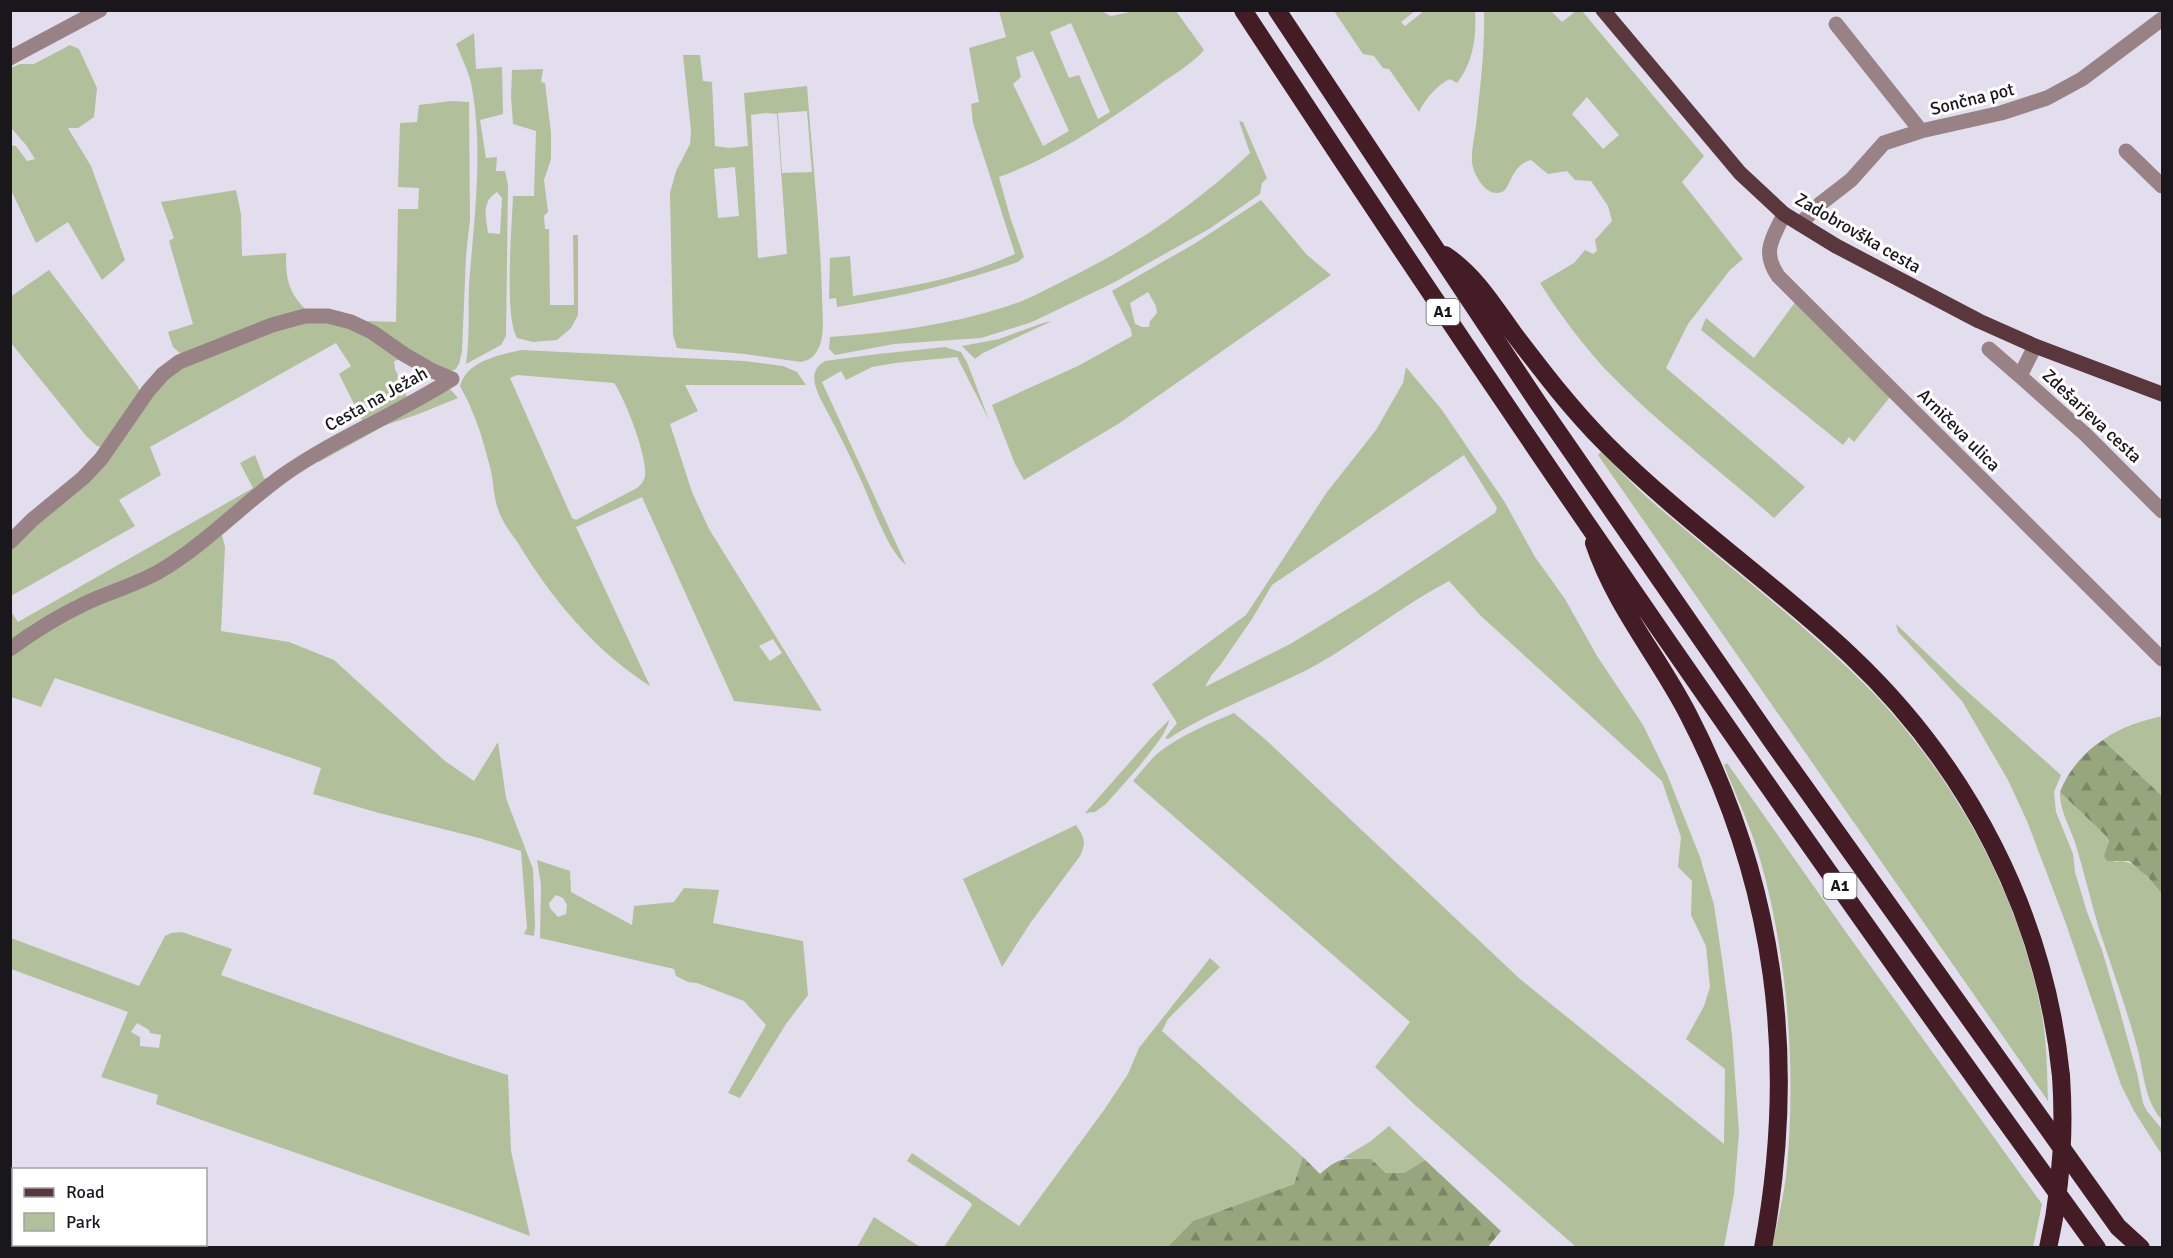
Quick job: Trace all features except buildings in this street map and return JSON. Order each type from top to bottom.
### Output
[{"type":"highway","name":"A1","points":[[1244,10],[1466,346],[1586,522],[1888,955],[2097,1248]]},
{"type":"highway","name":"A1","points":[[1277,10],[1434,247],[1771,740],[2132,1248]]},
{"type":"highway","points":[[1434,247],[1456,262],[1476,281],[1550,381],[1603,441],[1663,497],[1850,655],[1907,714],[1933,746],[1978,815],[1997,850],[2021,906],[2041,964],[2051,1004],[2061,1076],[2063,1143],[2059,1184],[2048,1248]]},
{"type":"highway","points":[[1586,522],[1608,580],[1661,666],[1705,748],[1735,821],[1757,897],[1772,975],[1780,1063],[1778,1143],[1763,1248]]},
{"type":"highway","points":[[2118,1227],[2141,1248]]},
{"type":"main road","name":"Zadobrovška cesta","points":[[1603,10],[1740,173],[1784,214],[1836,246],[1923,292],[2035,346],[2163,394]]},
{"type":"street","points":[[10,58],[100,10]]},
{"type":"street","name":"Sončna pot","points":[[1800,224],[1820,204],[1851,180],[1884,143],[1921,131],[2001,113],[2047,98],[2082,79],[2163,19]]},
{"type":"street","points":[[1836,24],[1921,131]]},
{"type":"street","points":[[2126,151],[2163,186]]},
{"type":"street","name":"Arničeva ulica","points":[[1784,214],[1770,244],[1769,258],[1778,276],[2163,660]]},
{"type":"street","name":"Cesta na Ježah","points":[[10,542],[95,465],[111,446],[147,391],[163,374],[179,362],[273,326],[305,316],[328,316],[351,322],[372,332],[433,371],[452,379],[425,396],[344,437],[283,476],[159,572],[83,604],[24,638],[10,649]]},
{"type":"street","name":"Zdešarjeva cesta","points":[[2020,376],[2035,346]]},
{"type":"street","name":"Zdešarjeva cesta","points":[[1989,349],[2086,435],[2163,511]]},
{"type":"green space","points":[[999,11],[1101,11],[1111,16],[1135,11],[1176,11],[1204,50],[1181,70],[1100,125],[1061,149],[999,177],[1024,257],[1018,262],[929,289],[837,307],[836,298],[829,299],[830,258],[850,256],[853,296],[955,275],[1015,254],[973,123],[971,104],[979,102],[969,48],[1006,37]],"holes":[[[1071,23],[1110,112],[1098,119],[1079,75],[1069,78],[1050,32]],[[1033,51],[1069,131],[1043,146],[1013,84],[1021,77],[1016,57]]]},
{"type":"green space","points":[[1334,11],[1415,11],[1401,22],[1405,26],[1424,11],[1475,11],[1474,39],[1467,67],[1457,83],[1450,79],[1436,89],[1419,112],[1389,69],[1383,68],[1374,56],[1363,54]]},
{"type":"green space","points":[[1484,11],[1551,11],[1562,22],[1576,11],[1582,11],[1704,156],[1682,182],[1743,259],[1730,270],[1688,324],[1666,368],[1805,487],[1774,518],[1666,426],[1604,368],[1570,327],[1540,283],[1574,263],[1585,250],[1593,254],[1597,251],[1595,240],[1612,221],[1608,206],[1591,181],[1575,180],[1567,171],[1548,174],[1531,160],[1515,171],[1508,186],[1502,192],[1491,192],[1478,179],[1473,168],[1472,157],[1481,77]],"holes":[[[1587,97],[1619,135],[1603,149],[1572,114]]]},
{"type":"green space","points":[[474,33],[476,69],[502,67],[503,114],[480,120],[486,158],[497,157],[496,171],[505,171],[508,185],[506,336],[501,345],[466,364],[469,285],[477,184],[477,133],[471,83],[456,44]],"holes":[[[497,192],[502,198],[500,234],[488,233],[487,205]]]},
{"type":"green space","points":[[70,45],[79,49],[97,88],[94,117],[78,128],[68,128],[91,166],[125,260],[102,280],[68,222],[36,243],[11,190],[11,145],[16,146],[27,161],[35,159],[11,128],[11,68],[20,64],[34,64]]},
{"type":"green space","points":[[683,55],[700,55],[703,81],[712,82],[715,146],[729,148],[748,146],[744,93],[807,86],[820,242],[823,320],[820,345],[808,360],[801,362],[677,348],[673,335],[670,193],[676,171],[690,144],[691,131]],"holes":[[[807,111],[812,172],[782,173],[778,113]],[[777,114],[787,254],[758,258],[751,115]],[[735,167],[739,216],[718,218],[714,169]]]},
{"type":"green space","points":[[543,69],[541,82],[545,83],[551,133],[551,159],[544,180],[548,212],[544,216],[545,229],[549,229],[550,305],[574,305],[573,235],[578,235],[578,315],[571,328],[557,340],[533,342],[517,338],[513,327],[510,270],[513,196],[534,196],[536,131],[513,124],[511,96],[512,70]]},
{"type":"green space","points":[[452,101],[469,102],[470,219],[462,351],[455,370],[441,372],[369,325],[367,321],[396,322],[398,209],[418,209],[419,188],[398,187],[400,123],[417,122],[419,105]]},
{"type":"green space","points":[[1239,121],[1243,122],[1267,178],[1262,183],[1260,194],[1209,229],[1113,283],[1032,322],[981,338],[894,344],[835,355],[829,349],[830,337],[940,323],[1013,304],[1044,291],[1117,253],[1186,207],[1250,153]]},
{"type":"green space","points":[[236,190],[241,214],[242,256],[286,253],[286,269],[291,289],[305,309],[181,354],[173,347],[168,332],[193,324],[169,241],[174,238],[161,202]]},
{"type":"green space","points":[[1261,200],[1307,255],[1331,275],[1118,424],[1024,480],[1015,464],[992,405],[1078,366],[1132,336],[1112,291],[1194,244]],"holes":[[[1148,292],[1156,306],[1157,313],[1150,321],[1149,327],[1135,324],[1130,303]]]},
{"type":"green space","points":[[49,270],[141,394],[105,448],[97,446],[87,437],[11,343],[10,297]]},
{"type":"green space","points":[[1796,301],[1890,397],[1854,442],[1849,437],[1843,445],[1701,330],[1706,318],[1754,358]]},
{"type":"green space","points":[[318,320],[351,328],[401,359],[394,361],[395,369],[407,397],[362,420],[339,374],[351,366],[336,343],[150,447],[161,475],[119,500],[135,526],[11,596],[11,550],[168,372],[276,327]]},
{"type":"green space","points":[[1052,321],[983,353],[975,359],[962,346],[999,339]]},
{"type":"green space","points":[[945,347],[961,352],[989,420],[957,357],[872,367],[846,380],[841,371],[822,382],[906,565],[892,548],[880,524],[851,458],[820,398],[814,378],[817,369],[825,361]]},
{"type":"green space","points":[[521,350],[744,361],[783,366],[797,372],[806,385],[685,385],[698,411],[670,424],[692,492],[709,529],[822,711],[734,701],[642,497],[576,527],[650,686],[611,657],[560,603],[501,516],[482,439],[460,386],[469,371],[485,360]],"holes":[[[517,375],[614,383],[629,414],[643,456],[645,476],[641,484],[576,520],[572,518],[510,378]],[[773,639],[782,653],[770,661],[759,646]]]},
{"type":"green space","points":[[1406,367],[1442,410],[1504,501],[1535,557],[1565,599],[1597,656],[1643,725],[1667,774],[1700,857],[1714,905],[1723,966],[1732,1035],[1739,1132],[1734,1194],[1724,1247],[1576,1247],[1375,1067],[1410,1022],[1133,781],[1155,756],[1167,747],[1195,730],[1234,713],[1266,740],[1520,979],[1724,1144],[1725,1069],[1686,1039],[1704,1006],[1710,987],[1706,946],[1691,915],[1692,881],[1678,867],[1681,837],[1662,781],[1481,616],[1449,581],[1316,665],[1204,718],[1168,739],[1165,738],[1177,723],[1152,684],[1246,615],[1327,492],[1376,430],[1403,383]],"holes":[[[1464,455],[1497,508],[1495,513],[1377,591],[1292,643],[1205,687],[1252,619],[1272,585]]]},
{"type":"green space","points":[[447,389],[458,398],[386,425],[319,462],[315,460]]},
{"type":"green space","points":[[1601,452],[1650,500],[1777,605],[1851,671],[1917,744],[1946,784],[1995,870],[2030,963],[2043,1021],[2048,1101],[1598,455]]},
{"type":"green space","points":[[255,455],[264,478],[275,480],[171,558],[11,642],[10,610],[18,622],[253,488],[240,463]]},
{"type":"green space","points":[[222,535],[225,547],[221,631],[289,642],[334,660],[445,761],[474,781],[498,742],[506,798],[533,869],[534,936],[524,934],[527,928],[521,851],[313,794],[321,768],[55,678],[41,707],[11,697],[11,654],[37,634]]},
{"type":"green space","points":[[1896,624],[2061,775],[2054,792],[2056,812],[2073,854],[2075,872],[2087,912],[2102,950],[2137,1073],[2143,1103],[2162,1129],[2162,1155],[2134,1111],[2121,1085],[2065,921],[2027,821],[2008,780],[1962,701],[1898,632]]},
{"type":"green space","points":[[2162,716],[2162,796],[2103,740],[2124,728]]},
{"type":"green space","points":[[1169,720],[1167,728],[1152,750],[1106,804],[1095,812],[1085,813],[1151,738]]},
{"type":"green space","points":[[2103,740],[2162,796],[2162,894],[2148,877],[2129,861],[2107,861],[2104,856],[2109,841],[2060,792],[2077,763]]},
{"type":"green space","points":[[1727,763],[2042,1204],[2033,1247],[1772,1247],[1785,1185],[1789,1137],[1791,1098],[1788,1016],[1770,896],[1752,835],[1724,765]]},
{"type":"green space","points":[[2060,792],[2104,834],[2109,842],[2107,847],[2115,862],[2122,861],[2135,866],[2162,894],[2162,1120],[2148,1095],[2133,1032],[2099,929],[2075,842],[2060,799]]},
{"type":"green space","points":[[1076,825],[1084,840],[1080,856],[1031,922],[1002,967],[963,879]]},
{"type":"green space","points":[[537,860],[570,871],[571,892],[632,925],[634,906],[674,902],[684,888],[719,890],[713,923],[803,941],[808,995],[786,1024],[740,1098],[728,1093],[766,1025],[744,1001],[697,983],[688,982],[676,976],[674,969],[540,938],[541,885]],"holes":[[[556,895],[563,898],[567,905],[566,914],[558,917],[550,908],[549,903]]]},
{"type":"green space","points":[[182,932],[232,949],[221,975],[508,1075],[511,1151],[530,1236],[156,1104],[158,1095],[101,1077],[128,1012],[11,969],[11,938],[139,986],[165,936]],"holes":[[[137,1023],[150,1033],[161,1035],[159,1048],[140,1046],[140,1037],[131,1032]]]},
{"type":"green space","points":[[1210,958],[1220,967],[1168,1019],[1162,1031],[1303,1157],[1294,1184],[1193,1221],[1168,1248],[944,1247],[972,1205],[907,1161],[912,1153],[1019,1226],[1104,1110],[1128,1074],[1139,1048]]},
{"type":"green space","points":[[1389,1126],[1425,1160],[1404,1173],[1386,1173],[1371,1159],[1343,1158],[1371,1141]]},
{"type":"green space","points":[[1303,1157],[1320,1174],[1332,1164],[1349,1159],[1371,1159],[1386,1173],[1404,1173],[1425,1160],[1501,1231],[1488,1247],[1168,1247],[1193,1221],[1294,1184]]},
{"type":"green space","points":[[874,1217],[920,1247],[857,1247]]}]
